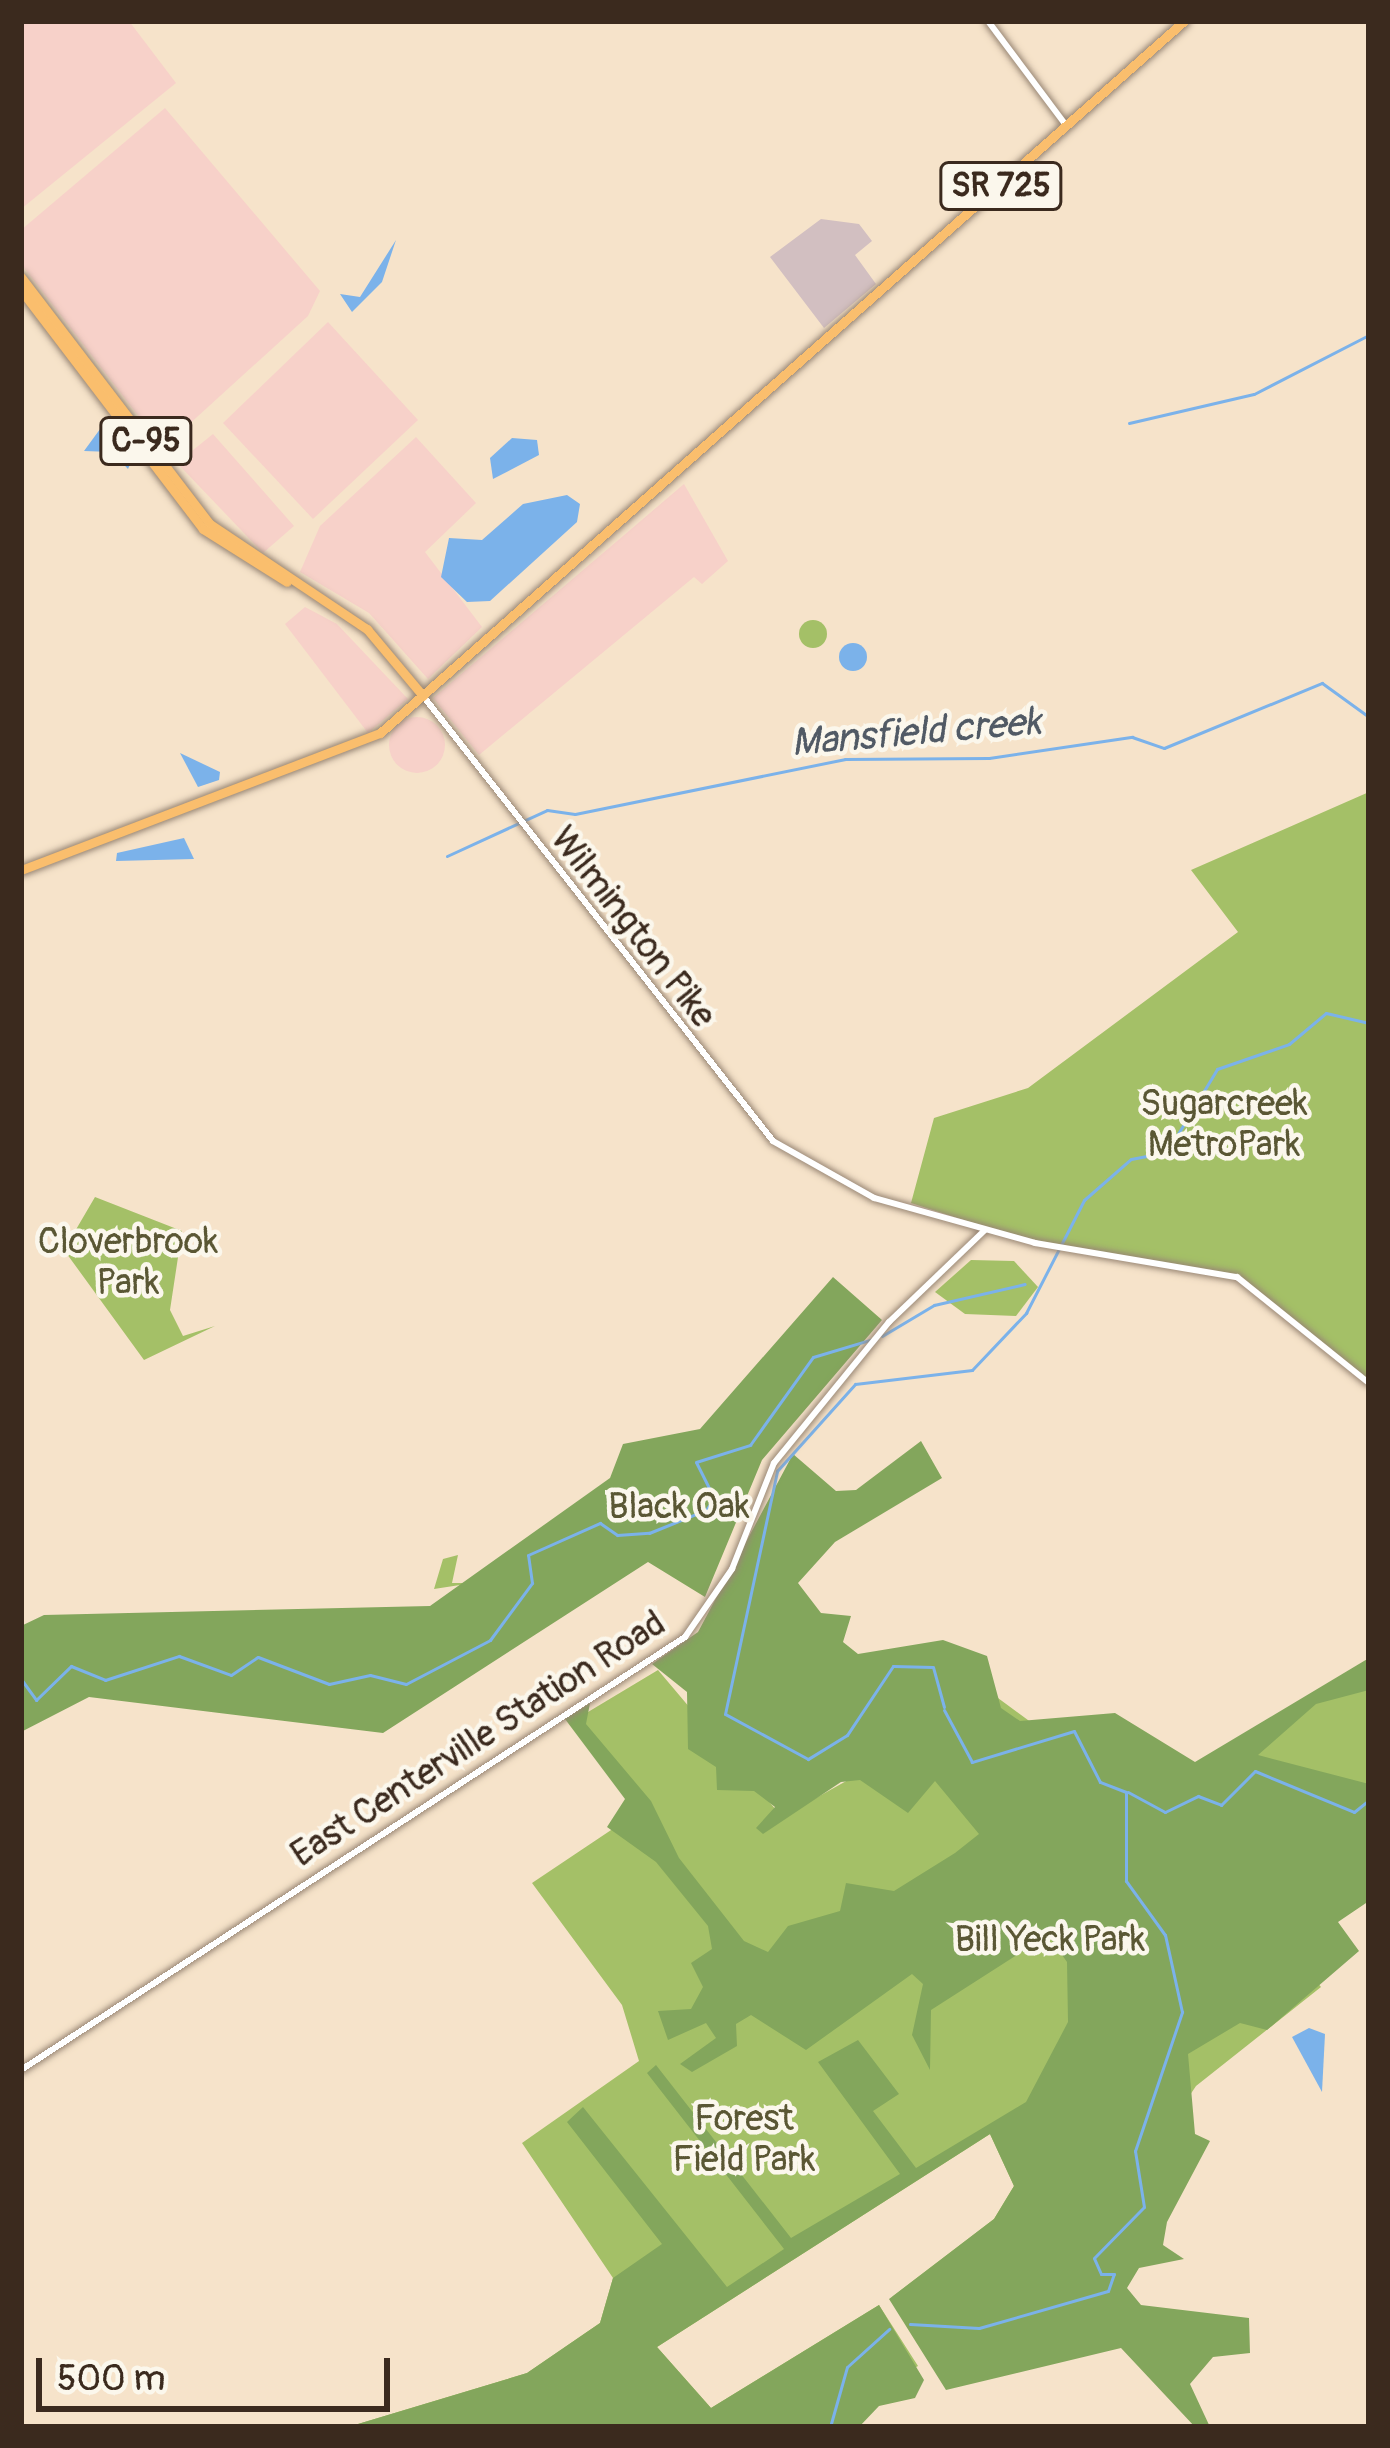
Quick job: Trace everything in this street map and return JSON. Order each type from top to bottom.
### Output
[{"type":"main road","name":"SR 725","points":[[21,870],[366,742],[1184,21]]},
{"type":"main road","name":"Wilmington Pike","points":[[21,277],[209,524],[292,583]]},
{"type":"main road","name":"Wilmington Pike","points":[[21,290],[217,542],[367,629],[423,696]]},
{"type":"street","points":[[988,21],[1067,127]]},
{"type":"street","name":"Wilmington Pike","points":[[423,696],[504,806],[766,1136],[859,1193],[985,1231],[1243,1279],[1369,1383]]},
{"type":"street","name":"East Centerville Station Road","points":[[21,2069],[685,1637],[732,1569],[768,1472],[880,1334],[985,1231]]},
{"type":"shaded area","points":[[21,21],[129,21],[176,83],[21,209]]},
{"type":"shaded area","points":[[165,108],[320,291],[308,316],[163,448],[21,264],[21,230]]},
{"type":"shaded area","points":[[821,219],[859,224],[872,241],[855,255],[876,284],[824,328],[770,257]]},
{"type":"shaded area","points":[[328,322],[418,420],[313,519],[223,423]]},
{"type":"shaded area","points":[[213,434],[294,526],[263,553],[177,463]]},
{"type":"shaded area","points":[[416,437],[476,503],[425,552],[482,627],[428,679],[369,613],[300,572],[320,526]]},
{"type":"shaded area","points":[[684,484],[728,561],[702,584],[694,577],[479,755],[433,698]]},
{"type":"shaded area","points":[[305,607],[337,624],[408,699],[368,733],[285,624]]},
{"type":"shaded area","points":[[417,717],[437,725],[445,745],[437,765],[417,773],[397,765],[389,745],[397,725]]},
{"type":"green space","points":[[813,620],[823,624],[827,634],[823,644],[813,648],[803,644],[799,634],[803,624]]},
{"type":"green space","name":"Sugarcreek MetroPark","points":[[1369,792],[1369,1383],[1237,1277],[1035,1243],[911,1203],[934,1118],[1028,1088],[1238,932],[1191,870]]},
{"type":"green space","name":"Cloverbrook Park","points":[[95,1197],[182,1231],[170,1310],[183,1336],[215,1326],[144,1360],[64,1250]]},
{"type":"green space","points":[[971,1260],[1014,1261],[1038,1287],[1016,1316],[965,1314],[935,1292]]},
{"type":"green space","name":"Black Oak","points":[[833,1277],[882,1320],[762,1460],[705,1597],[648,1562],[383,1733],[89,1697],[21,1732],[21,1626],[44,1615],[430,1606],[610,1478],[623,1444],[700,1429]]},
{"type":"green space","points":[[921,1441],[942,1478],[835,1542],[798,1583],[821,1613],[851,1616],[843,1642],[858,1654],[943,1640],[987,1656],[1001,1708],[1020,1721],[1115,1713],[1195,1762],[1369,1658],[1369,1690],[1316,1704],[1258,1755],[1369,1784],[1369,1901],[1338,1922],[1359,1951],[1267,2030],[1240,2023],[1188,2054],[1195,2134],[1210,2141],[1167,2222],[1163,2245],[1184,2259],[1139,2268],[1127,2288],[1141,2305],[1249,2318],[1250,2353],[1213,2357],[1190,2384],[1210,2427],[1195,2427],[1121,2348],[946,2390],[889,2299],[994,2219],[1014,2186],[990,2134],[657,2347],[711,2408],[879,2305],[924,2380],[915,2398],[879,2406],[859,2427],[348,2427],[527,2373],[600,2323],[613,2278],[662,2244],[567,2122],[583,2107],[727,2287],[784,2249],[647,2073],[656,2065],[791,2238],[900,2174],[818,2062],[858,2040],[899,2094],[873,2111],[916,2168],[1026,2102],[1068,2022],[1067,1962],[1048,1935],[931,2010],[930,2070],[912,2035],[923,1984],[912,1974],[806,2050],[751,2015],[736,2024],[737,2046],[692,2072],[680,2064],[716,2038],[706,2023],[668,2040],[658,2011],[691,2009],[703,1987],[691,1963],[712,1949],[708,1926],[656,1862],[607,1827],[625,1799],[565,1719],[590,1703],[586,1724],[651,1801],[679,1858],[744,1941],[768,1952],[788,1926],[840,1911],[846,1883],[894,1891],[955,1853],[979,1834],[935,1781],[908,1813],[860,1780],[841,1782],[763,1834],[756,1828],[775,1807],[754,1791],[717,1790],[716,1767],[688,1749],[687,1692],[652,1664],[698,1632],[793,1454],[836,1491],[856,1490]]},
{"type":"green space","points":[[458,1555],[452,1583],[473,1583],[434,1589],[443,1559]]},
{"type":"green space","name":"Bill Yeck Park","points":[[934,1651],[1051,1737],[1189,1783],[1369,1669],[1369,1808],[1253,1902],[1321,1987],[1196,2086],[1083,2255],[892,2297],[994,2219],[1014,2186],[990,2134],[657,2347],[711,2408],[879,2305],[918,2366],[813,2427],[348,2427],[527,2373],[600,2323],[613,2278],[522,2143],[639,2061],[622,2005],[532,1883],[641,1810],[573,1721],[658,1670],[782,1817],[857,1775]]},
{"type":"water","points":[[396,240],[382,282],[352,312],[340,294],[360,297]]},
{"type":"water","points":[[103,425],[131,462],[128,469],[112,452],[84,451]]},
{"type":"water","points":[[512,438],[537,440],[539,455],[493,479],[490,458]]},
{"type":"water","points":[[567,495],[580,504],[577,522],[490,601],[467,602],[441,577],[449,538],[482,540],[523,504]]},
{"type":"water","points":[[853,643],[863,647],[867,657],[863,667],[853,671],[843,667],[839,657],[843,647]]},
{"type":"water","points":[[180,753],[220,772],[219,780],[198,787]]},
{"type":"water","points":[[184,838],[194,859],[116,861],[117,853]]},
{"type":"water","points":[[1309,2028],[1325,2034],[1322,2092],[1292,2037]]},
{"type":"waterway","points":[[1129,423],[1254,394],[1369,335]]},
{"type":"waterway","name":"Mansfield creek","points":[[447,856],[547,810],[575,814],[845,759],[989,758],[1132,737],[1164,748],[1322,683],[1369,717]]},
{"type":"waterway","points":[[944,1707],[933,1667],[893,1666],[847,1735],[808,1759],[725,1714],[777,1471],[855,1384],[972,1370],[1026,1313],[1084,1200],[1131,1159],[1167,1152],[1217,1069],[1289,1044],[1326,1013],[1369,1023]]},
{"type":"waterway","points":[[882,1336],[934,1305],[1025,1284]]},
{"type":"waterway","points":[[21,1679],[36,1700],[71,1666],[105,1680],[179,1656],[231,1675],[258,1657],[329,1684],[370,1675],[406,1684],[490,1640],[532,1583],[528,1555],[600,1523],[617,1535],[649,1533],[706,1510],[714,1498],[696,1462],[750,1445],[813,1357],[873,1339]]},
{"type":"waterway","points":[[910,2324],[979,2328],[1108,2291],[1114,2274],[1101,2274],[1094,2258],[1144,2207],[1135,2151],[1182,2012],[1165,1935],[1126,1881],[1126,1792],[1100,1782],[1074,1731],[972,1762],[944,1710]]},
{"type":"waterway","points":[[1128,1792],[1165,1812],[1198,1796],[1221,1805],[1255,1771],[1354,1812],[1369,1800]]},
{"type":"waterway","points":[[830,2427],[847,2367],[889,2329]]},
{"type":"waterway","points":[[588,2427],[603,2427]]},
{"type":"park label","name":"Forest Field Park","points":[[744,2138]]}]
